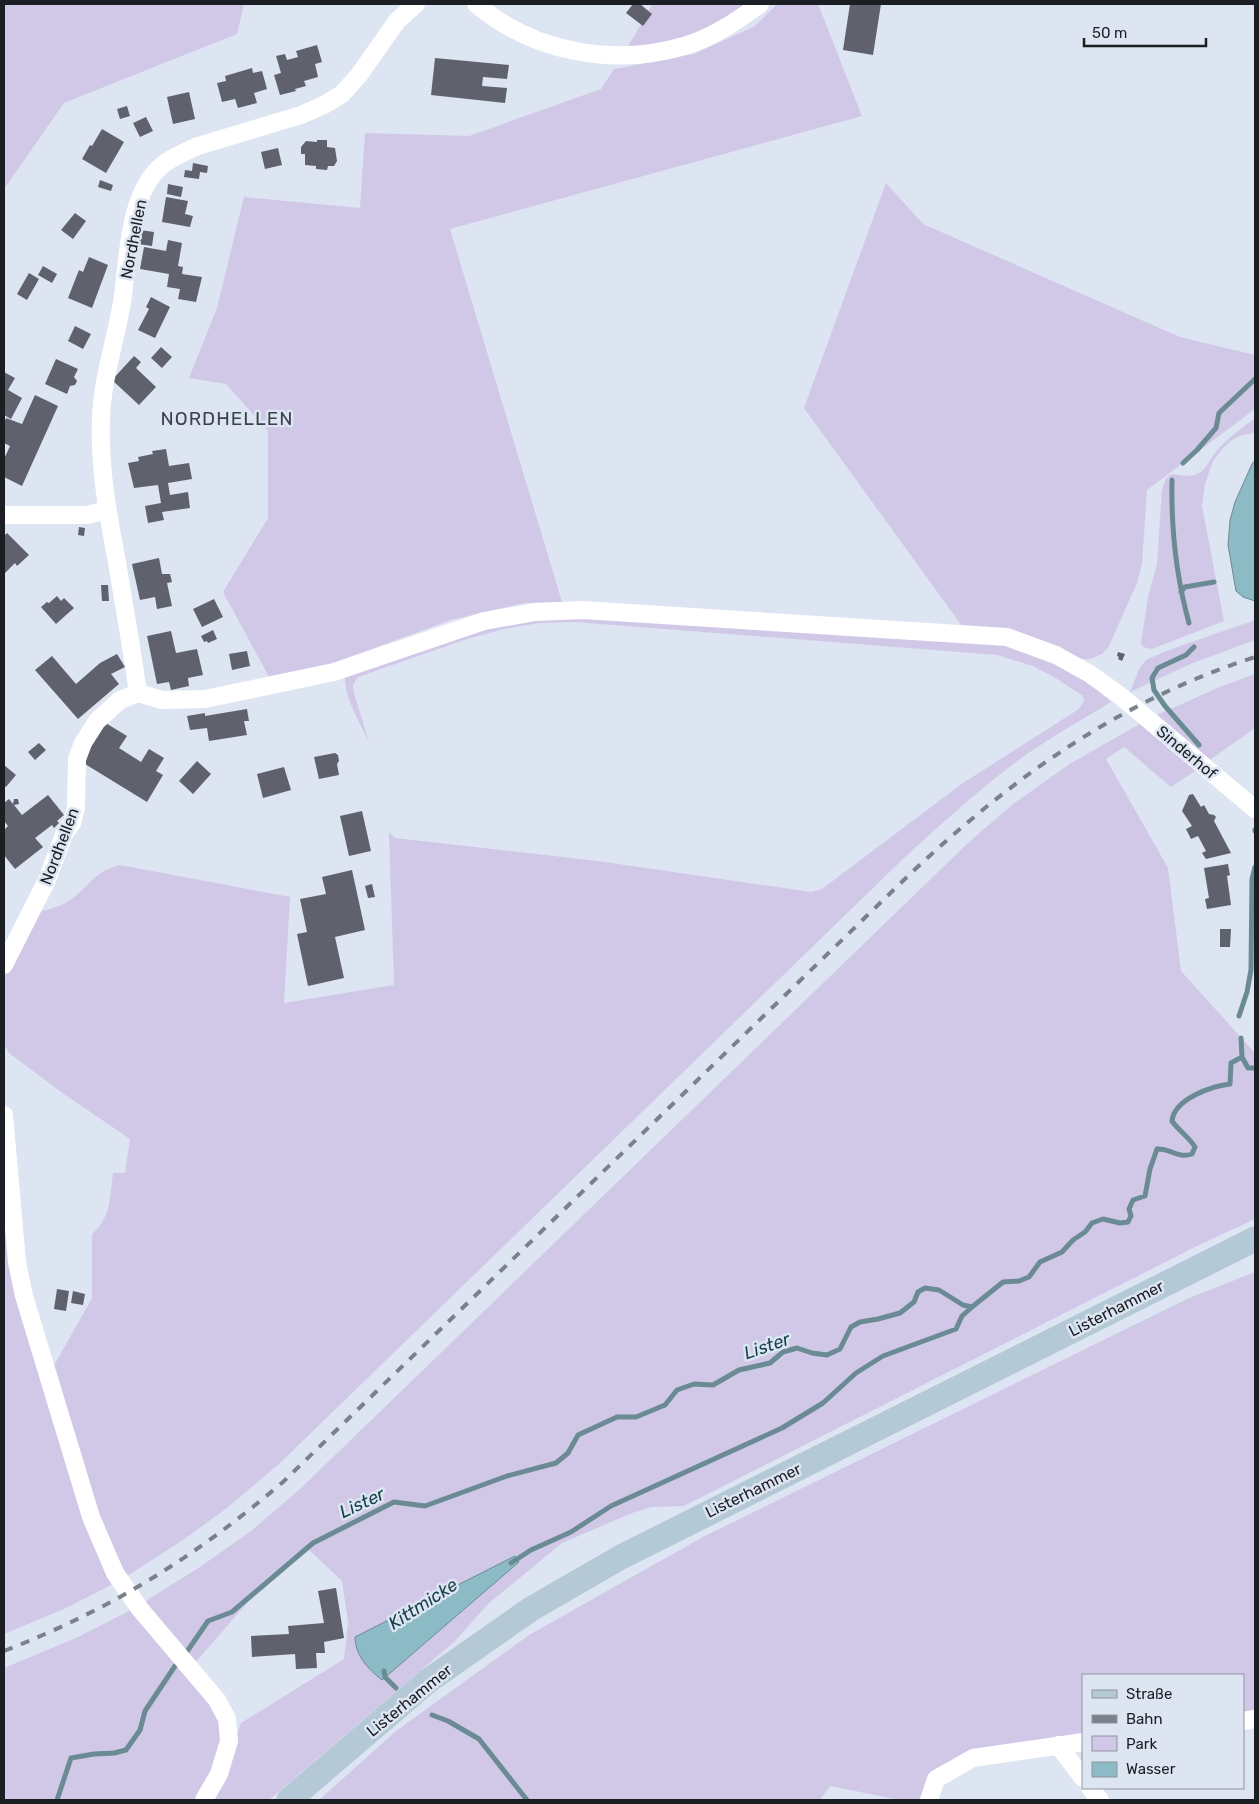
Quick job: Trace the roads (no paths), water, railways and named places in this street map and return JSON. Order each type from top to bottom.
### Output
[{"type":"main road","name":"Listerhammer","points":[[289,1800],[428,1681],[531,1610],[604,1567],[706,1513],[910,1413],[1255,1239]]},
{"type":"street","name":"Nordhellen","points":[[5,961],[47,880],[64,834],[72,823],[76,807],[77,758],[83,743],[97,721],[120,700],[138,693],[107,510],[100,450],[102,397],[118,328],[134,220],[140,195],[149,179],[164,164],[198,146],[301,115],[324,105],[342,94],[360,75],[397,21],[416,4]]},
{"type":"street","points":[[476,4],[505,24],[538,41],[567,50],[596,54],[627,55],[685,46],[713,34],[741,18],[760,4]]},
{"type":"street","points":[[4,515],[86,515],[107,510]]},
{"type":"street","name":"Sinderhof","points":[[138,693],[162,700],[205,698],[334,672],[484,621],[535,612],[583,610],[1008,638],[1056,656],[1090,674],[1118,694],[1255,809]]},
{"type":"street","points":[[4,1116],[17,1262],[24,1296],[91,1517],[115,1573],[140,1609],[217,1700],[227,1719],[229,1741],[219,1774],[204,1800]]},
{"type":"street","points":[[929,1800],[936,1779],[974,1758],[1082,1742]]},
{"type":"street","points":[[1058,1745],[1082,1777]]},
{"type":"street","points":[[1091,1789],[1100,1800]]},
{"type":"water","points":[[1255,460],[1255,601],[1243,597],[1236,591],[1228,545],[1230,520],[1235,502]]},
{"type":"water","points":[[515,1556],[519,1562],[382,1680],[363,1661],[357,1650],[355,1637]]},
{"type":"waterway","points":[[1183,463],[1216,428],[1219,413],[1255,379]]},
{"type":"waterway","points":[[1172,480],[1172,517],[1175,553],[1189,623]]},
{"type":"waterway","points":[[1181,592],[1185,587],[1214,582]]},
{"type":"waterway","points":[[1194,647],[1186,655],[1158,668],[1152,678],[1154,690],[1165,706],[1199,745]]},
{"type":"waterway","points":[[1239,1016],[1247,992],[1251,970],[1252,879],[1255,867]]},
{"type":"waterway","points":[[1241,1038],[1242,1057]]},
{"type":"waterway","name":"Lister","points":[[186,1653],[208,1621],[232,1612],[313,1543],[394,1502],[425,1506],[507,1476],[556,1463],[568,1453],[578,1435],[617,1417],[636,1417],[665,1405],[677,1390],[694,1384],[713,1385],[739,1370],[770,1363],[783,1352],[797,1348],[827,1355],[840,1349],[851,1327],[860,1322],[900,1313],[914,1302],[918,1292],[925,1288],[939,1290],[963,1305],[972,1307],[1003,1282],[1019,1281],[1029,1277],[1040,1262],[1062,1252],[1073,1240],[1085,1232],[1092,1223],[1103,1219],[1120,1223],[1128,1222],[1131,1216],[1129,1209],[1133,1200],[1145,1196],[1150,1169],[1157,1149],[1182,1155],[1192,1154],[1195,1147],[1172,1121],[1174,1113],[1179,1106],[1186,1100],[1204,1091],[1230,1084],[1231,1063],[1242,1057],[1248,1068],[1255,1068]]},
{"type":"waterway","points":[[511,1563],[531,1550],[571,1532],[611,1506],[782,1428],[823,1403],[856,1373],[883,1356],[956,1329],[962,1316],[972,1307]]},
{"type":"waterway","name":"Lister","points":[[57,1800],[71,1758],[126,1750],[140,1730],[145,1711],[175,1666]]},
{"type":"waterway","name":"Kittmicke","points":[[384,1671],[385,1677],[396,1688]]},
{"type":"waterway","name":"Kittmicke","points":[[432,1715],[448,1721],[479,1739],[527,1800]]},
{"type":"railway","points":[[4,1651],[81,1617],[151,1579],[217,1534],[283,1482],[910,874],[988,805],[1029,774],[1113,719],[1205,675],[1255,657]]},
{"type":"district","name":"NORDHELLEN","points":[[227,418]]}]
